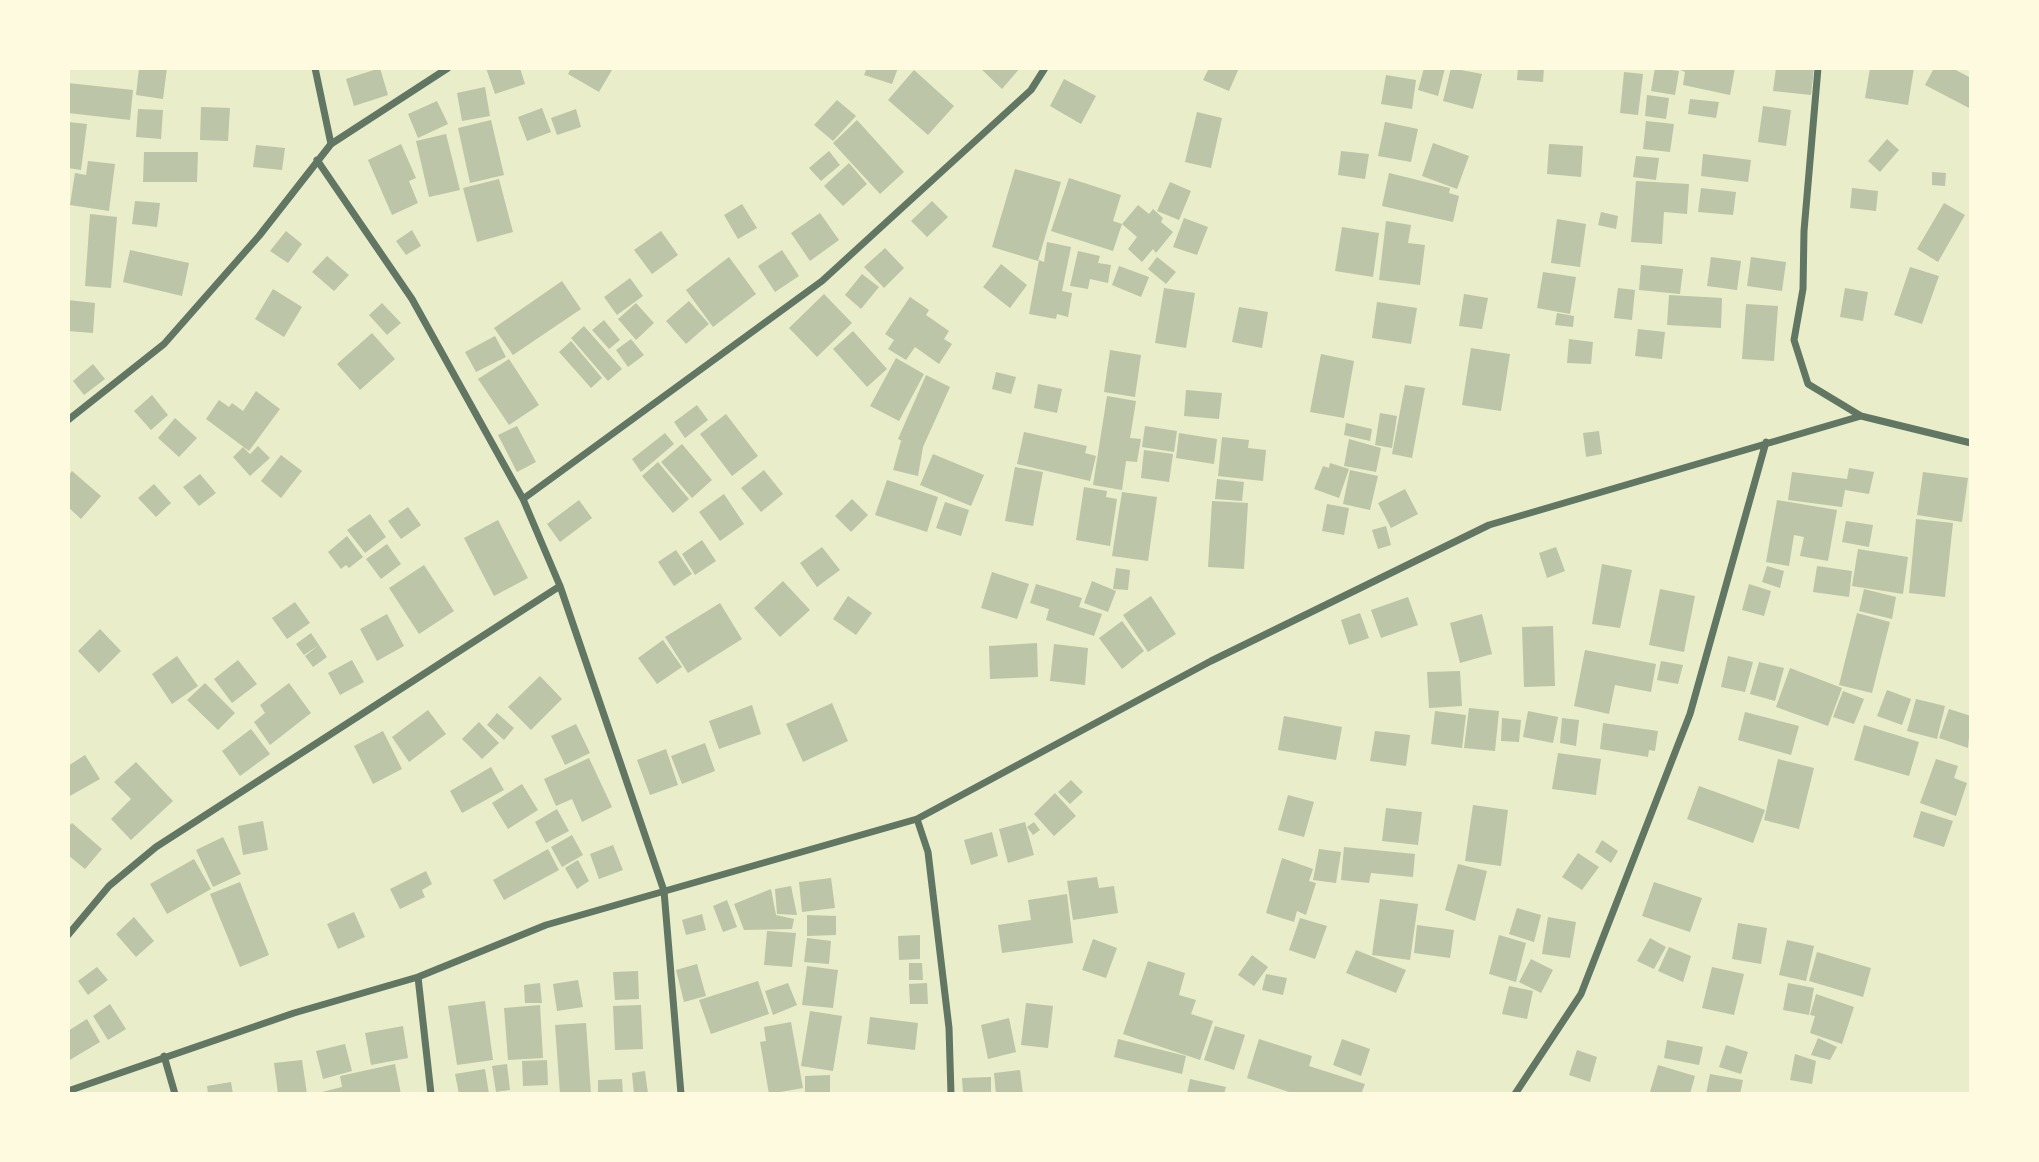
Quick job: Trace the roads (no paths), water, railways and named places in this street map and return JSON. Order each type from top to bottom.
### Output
[{"type":"street","points":[[315,68],[331,144]]},
{"type":"street","points":[[68,420],[164,344],[259,236],[331,144],[448,68]]},
{"type":"street","points":[[523,499],[822,281],[1031,90],[1045,68]]},
{"type":"street","points":[[1818,68],[1804,231],[1803,289],[1794,340],[1808,384],[1861,416],[1971,443]]},
{"type":"street","points":[[317,160],[412,299],[523,499],[560,586],[664,891],[681,1094]]},
{"type":"street","points":[[68,1091],[164,1056],[418,977],[546,925],[917,819],[1211,660],[1489,525],[1861,416]]},
{"type":"street","points":[[1515,1094],[1581,994],[1690,714],[1766,442]]},
{"type":"street","points":[[68,935],[109,886],[156,847],[560,586]]},
{"type":"street","points":[[917,819],[928,852],[949,1028],[951,1094]]},
{"type":"street","points":[[418,977],[431,1094]]},
{"type":"street","points":[[164,1056],[175,1094]]}]
